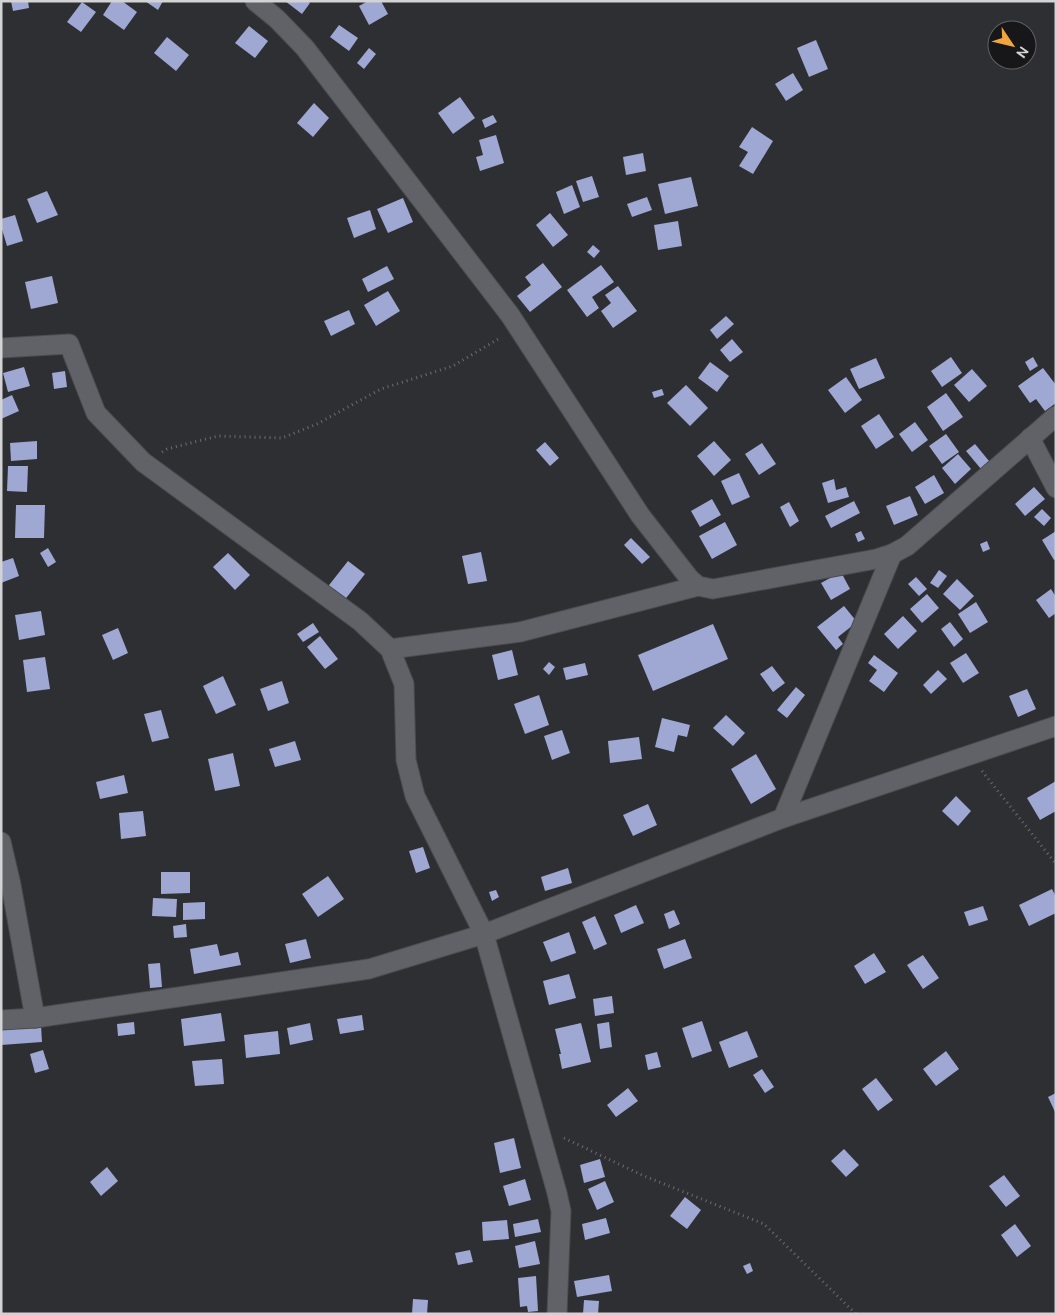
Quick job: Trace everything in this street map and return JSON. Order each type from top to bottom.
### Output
[{"type":"street","points":[[255,1],[277,19],[306,48],[510,315],[640,515],[689,578],[698,586]]},
{"type":"street","points":[[1,348],[69,344],[96,413],[143,462],[360,621],[390,649],[404,684],[406,760],[415,796],[484,934],[561,1211],[557,1314]]},
{"type":"street","points":[[390,649],[520,632],[698,586],[713,589],[892,554],[907,546],[1056,416]]},
{"type":"street","points":[[1030,438],[1056,488]]},
{"type":"street","points":[[783,818],[892,554]]},
{"type":"street","points":[[1,1020],[35,1018],[369,969],[484,934],[783,818],[1056,726]]},
{"type":"street","points":[[1,842],[11,885],[35,1018]]},
{"type":"path","points":[[143,462],[168,449],[218,436],[282,438],[317,424],[381,389],[453,366],[518,327]]},
{"type":"path","points":[[969,755],[1056,864]]},
{"type":"path","points":[[538,1126],[644,1176],[764,1224],[856,1314]]},
{"type":"building","points":[[11,1],[28,1],[29,8],[13,11]]},
{"type":"building","points":[[112,1],[122,1],[137,12],[124,30],[103,15]]},
{"type":"building","points":[[145,1],[163,1],[158,10]]},
{"type":"building","points":[[285,1],[307,1],[310,3],[302,14]]},
{"type":"building","points":[[368,1],[381,1],[388,14],[369,25],[359,6]]},
{"type":"building","points":[[82,2],[96,12],[81,32],[67,22]]},
{"type":"building","points":[[339,25],[358,38],[349,51],[330,37]]},
{"type":"building","points":[[249,26],[268,41],[255,58],[235,43]]},
{"type":"building","points":[[167,37],[189,55],[176,71],[154,53]]},
{"type":"building","points":[[816,40],[828,69],[809,77],[797,48]]},
{"type":"building","points":[[369,48],[376,54],[364,69],[357,63]]},
{"type":"building","points":[[793,73],[803,90],[786,101],[775,84]]},
{"type":"building","points":[[460,97],[475,118],[453,134],[438,113]]},
{"type":"building","points":[[314,103],[329,118],[313,137],[297,123]]},
{"type":"building","points":[[493,115],[497,122],[485,128],[482,120]]},
{"type":"building","points":[[752,127],[773,141],[753,174],[739,166],[748,152],[739,147]]},
{"type":"building","points":[[496,135],[504,163],[480,171],[476,157],[483,155],[479,140]]},
{"type":"building","points":[[643,153],[646,171],[626,175],[623,157]]},
{"type":"building","points":[[592,176],[599,197],[583,202],[576,181]]},
{"type":"building","points":[[691,177],[698,206],[665,214],[658,184]]},
{"type":"building","points":[[572,185],[580,207],[564,214],[556,192]]},
{"type":"building","points":[[47,191],[58,215],[37,223],[27,199]]},
{"type":"building","points":[[647,197],[652,210],[632,217],[627,204]]},
{"type":"building","points":[[403,198],[413,222],[388,233],[377,209]]},
{"type":"building","points":[[370,210],[376,229],[354,238],[347,218]]},
{"type":"building","points":[[550,213],[568,235],[553,247],[536,225]]},
{"type":"building","points":[[15,215],[23,241],[7,246],[1,226],[1,219]]},
{"type":"building","points":[[678,221],[682,246],[658,250],[654,225]]},
{"type":"building","points":[[593,245],[600,251],[594,258],[587,252]]},
{"type":"building","points":[[543,263],[562,287],[530,312],[517,296],[531,285],[525,277]]},
{"type":"building","points":[[601,265],[614,282],[592,297],[599,308],[587,317],[567,290]]},
{"type":"building","points":[[387,266],[394,279],[368,292],[362,279]]},
{"type":"building","points":[[52,276],[58,303],[31,309],[25,282]]},
{"type":"building","points":[[618,286],[637,311],[613,328],[601,311],[611,303],[605,295]]},
{"type":"building","points":[[388,291],[400,311],[376,326],[364,305]]},
{"type":"building","points":[[349,310],[355,324],[331,336],[324,321]]},
{"type":"building","points":[[726,316],[734,324],[717,339],[710,330]]},
{"type":"building","points":[[732,339],[743,352],[730,362],[720,350]]},
{"type":"building","points":[[951,357],[962,373],[942,387],[931,371]]},
{"type":"building","points":[[1033,357],[1038,366],[1030,371],[1025,362]]},
{"type":"building","points":[[876,358],[885,378],[859,389],[850,369]]},
{"type":"building","points":[[710,362],[729,376],[717,392],[698,378]]},
{"type":"building","points":[[24,367],[30,386],[8,392],[3,373]]},
{"type":"building","points":[[1043,368],[1056,385],[1056,403],[1045,411],[1036,399],[1030,403],[1018,386]]},
{"type":"building","points":[[972,369],[987,386],[969,402],[954,385]]},
{"type":"building","points":[[65,371],[67,387],[54,389],[52,373]]},
{"type":"building","points":[[846,377],[862,400],[845,413],[828,390]]},
{"type":"building","points":[[686,385],[708,408],[690,426],[667,403]]},
{"type":"building","points":[[662,389],[664,395],[654,398],[652,392]]},
{"type":"building","points":[[946,393],[963,417],[943,431],[927,407]]},
{"type":"building","points":[[12,395],[19,411],[1,419],[1,400]]},
{"type":"building","points":[[879,414],[894,437],[876,449],[861,426]]},
{"type":"building","points":[[915,422],[928,440],[912,452],[899,434]]},
{"type":"building","points":[[946,434],[959,452],[942,464],[929,446]]},
{"type":"building","points":[[37,441],[37,459],[11,461],[10,443]]},
{"type":"building","points":[[714,441],[731,460],[714,476],[697,456]]},
{"type":"building","points":[[545,442],[559,458],[550,466],[536,450]]},
{"type":"building","points":[[762,443],[776,464],[759,475],[745,454]]},
{"type":"building","points":[[975,444],[989,461],[981,469],[966,451]]},
{"type":"building","points":[[958,454],[971,469],[955,484],[942,468]]},
{"type":"building","points":[[8,466],[28,466],[27,492],[7,491]]},
{"type":"building","points":[[739,473],[750,497],[732,505],[721,481]]},
{"type":"building","points":[[934,475],[944,493],[925,504],[915,487]]},
{"type":"building","points":[[834,479],[836,490],[846,487],[849,497],[828,503],[822,483]]},
{"type":"building","points":[[1034,487],[1045,499],[1025,516],[1015,504]]},
{"type":"building","points":[[910,496],[918,515],[894,525],[886,506]]},
{"type":"building","points":[[712,499],[721,515],[700,527],[691,511]]},
{"type":"building","points":[[854,501],[860,513],[831,528],[825,516]]},
{"type":"building","points":[[789,502],[799,521],[790,527],[780,507]]},
{"type":"building","points":[[16,505],[45,505],[44,538],[15,538]]},
{"type":"building","points":[[1042,509],[1051,518],[1044,526],[1034,517]]},
{"type":"building","points":[[725,522],[737,545],[712,559],[699,536]]},
{"type":"building","points":[[861,531],[865,539],[858,542],[855,534]]},
{"type":"building","points":[[1056,531],[1056,559],[1054,560],[1042,540]]},
{"type":"building","points":[[631,538],[650,557],[642,564],[624,545]]},
{"type":"building","points":[[987,541],[990,549],[983,552],[980,544]]},
{"type":"building","points":[[48,548],[56,562],[48,567],[40,553]]},
{"type":"building","points":[[481,552],[487,581],[468,584],[462,556]]},
{"type":"building","points":[[228,553],[250,575],[235,590],[213,567]]},
{"type":"building","points":[[13,558],[19,576],[1,583],[1,562]]},
{"type":"building","points":[[348,561],[365,574],[343,602],[326,589]]},
{"type":"building","points":[[939,570],[947,576],[938,588],[930,583]]},
{"type":"building","points":[[841,572],[850,589],[831,600],[821,583]]},
{"type":"building","points":[[916,577],[927,589],[919,596],[908,584]]},
{"type":"building","points":[[957,579],[974,596],[960,610],[943,594]]},
{"type":"building","points":[[1051,589],[1056,597],[1056,613],[1049,618],[1036,600]]},
{"type":"building","points":[[927,594],[939,608],[922,623],[910,609]]},
{"type":"building","points":[[976,602],[988,622],[970,633],[958,614]]},
{"type":"building","points":[[844,606],[857,622],[838,637],[843,644],[836,650],[817,627]]},
{"type":"building","points":[[41,611],[45,635],[19,640],[15,615]]},
{"type":"building","points":[[903,616],[917,631],[898,649],[884,634]]},
{"type":"building","points":[[950,622],[963,639],[954,647],[941,629]]},
{"type":"building","points":[[313,623],[319,632],[303,642],[297,634]]},
{"type":"building","points":[[713,624],[728,659],[653,691],[638,655]]},
{"type":"building","points":[[118,628],[128,653],[113,660],[102,635]]},
{"type":"building","points":[[320,636],[338,659],[325,669],[307,647]]},
{"type":"building","points":[[512,650],[518,675],[498,680],[492,655]]},
{"type":"building","points":[[966,653],[979,673],[963,683],[950,663]]},
{"type":"building","points":[[874,655],[898,673],[884,692],[869,681],[877,670],[868,663]]},
{"type":"building","points":[[45,657],[50,689],[27,692],[23,660]]},
{"type":"building","points":[[549,662],[555,667],[549,675],[543,669]]},
{"type":"building","points":[[585,663],[588,675],[566,680],[563,668]]},
{"type":"building","points":[[772,666],[785,683],[773,692],[760,674]]},
{"type":"building","points":[[938,670],[947,679],[931,694],[923,685]]},
{"type":"building","points":[[223,676],[236,705],[216,714],[203,686]]},
{"type":"building","points":[[282,681],[289,703],[268,711],[260,689]]},
{"type":"building","points":[[796,687],[805,695],[787,718],[777,710]]},
{"type":"building","points":[[1027,689],[1036,709],[1018,717],[1009,696]]},
{"type":"building","points":[[539,695],[549,725],[525,734],[514,704]]},
{"type":"building","points":[[161,710],[169,738],[152,742],[144,714]]},
{"type":"building","points":[[726,715],[745,733],[733,746],[713,728]]},
{"type":"building","points":[[662,718],[690,725],[687,737],[678,735],[674,752],[655,747]]},
{"type":"building","points":[[562,730],[570,753],[552,760],[544,736]]},
{"type":"building","points":[[639,737],[642,759],[610,763],[608,741]]},
{"type":"building","points":[[295,741],[301,760],[275,767],[269,749]]},
{"type":"building","points":[[233,753],[240,786],[215,791],[208,759]]},
{"type":"building","points":[[756,754],[776,789],[751,804],[731,769]]},
{"type":"building","points":[[124,775],[128,793],[100,799],[96,782]]},
{"type":"building","points":[[1056,781],[1056,811],[1040,820],[1027,798]]},
{"type":"building","points":[[956,796],[971,811],[958,826],[942,811]]},
{"type":"building","points":[[648,804],[657,825],[633,836],[623,815]]},
{"type":"building","points":[[143,811],[146,836],[121,839],[119,813]]},
{"type":"building","points":[[423,847],[430,868],[416,873],[409,851]]},
{"type":"building","points":[[568,868],[572,883],[545,891],[541,877]]},
{"type":"building","points":[[161,872],[190,872],[190,893],[161,894]]},
{"type":"building","points":[[328,876],[344,899],[318,917],[302,894]]},
{"type":"building","points":[[1052,889],[1056,897],[1056,913],[1029,926],[1019,905]]},
{"type":"building","points":[[496,890],[499,897],[492,901],[489,892]]},
{"type":"building","points":[[153,898],[177,899],[176,917],[152,916]]},
{"type":"building","points":[[205,902],[205,919],[183,920],[183,903]]},
{"type":"building","points":[[636,905],[644,923],[621,933],[614,915]]},
{"type":"building","points":[[983,906],[988,920],[969,926],[964,912]]},
{"type":"building","points":[[674,910],[680,924],[669,929],[664,914]]},
{"type":"building","points":[[595,916],[607,944],[594,950],[582,922]]},
{"type":"building","points":[[186,924],[187,937],[174,938],[173,926]]},
{"type":"building","points":[[569,932],[576,953],[551,962],[543,942]]},
{"type":"building","points":[[306,939],[311,958],[290,963],[285,944]]},
{"type":"building","points":[[685,939],[692,958],[664,969],[657,949]]},
{"type":"building","points":[[217,944],[220,956],[238,952],[241,965],[194,974],[190,949]]},
{"type":"building","points":[[874,953],[886,972],[865,984],[854,966]]},
{"type":"building","points":[[923,955],[939,978],[923,989],[907,965]]},
{"type":"building","points":[[160,963],[162,987],[150,988],[148,964]]},
{"type":"building","points":[[569,974],[576,998],[549,1005],[543,981]]},
{"type":"building","points":[[612,996],[614,1013],[595,1016],[593,999]]},
{"type":"building","points":[[221,1013],[225,1041],[184,1046],[181,1019]]},
{"type":"building","points":[[362,1015],[364,1030],[340,1034],[337,1019]]},
{"type":"building","points":[[702,1021],[712,1051],[692,1058],[682,1028]]},
{"type":"building","points":[[134,1022],[135,1034],[118,1036],[117,1024]]},
{"type":"building","points":[[609,1022],[612,1047],[600,1049],[597,1024]]},
{"type":"building","points":[[310,1023],[313,1040],[290,1045],[287,1028]]},
{"type":"building","points":[[581,1023],[591,1062],[562,1069],[559,1054],[561,1054],[555,1029]]},
{"type":"building","points":[[41,1025],[42,1042],[1,1045],[1,1028]]},
{"type":"building","points":[[278,1031],[280,1054],[246,1058],[244,1035]]},
{"type":"building","points":[[747,1031],[758,1057],[729,1068],[719,1042]]},
{"type":"building","points":[[43,1050],[49,1069],[35,1073],[30,1054]]},
{"type":"building","points":[[946,1051],[959,1069],[936,1086],[923,1069]]},
{"type":"building","points":[[657,1052],[661,1067],[648,1070],[645,1055]]},
{"type":"building","points":[[222,1059],[224,1084],[195,1086],[192,1061]]},
{"type":"building","points":[[762,1069],[774,1087],[765,1093],[753,1075]]},
{"type":"building","points":[[876,1078],[893,1100],[878,1111],[862,1089]]},
{"type":"building","points":[[628,1088],[638,1101],[616,1117],[607,1105]]},
{"type":"building","points":[[1056,1093],[1056,1114],[1048,1097]]},
{"type":"building","points":[[514,1138],[521,1168],[500,1173],[494,1143]]},
{"type":"building","points":[[844,1149],[859,1165],[846,1177],[831,1161]]},
{"type":"building","points":[[600,1159],[605,1177],[584,1183],[580,1165]]},
{"type":"building","points":[[107,1167],[118,1181],[101,1196],[90,1182]]},
{"type":"building","points":[[1004,1175],[1020,1196],[1006,1207],[989,1186]]},
{"type":"building","points":[[525,1179],[531,1200],[509,1206],[503,1186]]},
{"type":"building","points":[[605,1181],[614,1202],[597,1210],[588,1189]]},
{"type":"building","points":[[685,1197],[701,1210],[687,1229],[670,1216]]},
{"type":"building","points":[[606,1218],[610,1233],[585,1240],[582,1224]]},
{"type":"building","points":[[538,1219],[541,1232],[515,1237],[513,1224]]},
{"type":"building","points":[[507,1220],[509,1239],[483,1241],[482,1222]]},
{"type":"building","points":[[1015,1224],[1031,1246],[1017,1257],[1001,1235]]},
{"type":"building","points":[[535,1241],[540,1264],[519,1268],[515,1246]]},
{"type":"building","points":[[470,1250],[473,1262],[458,1265],[455,1253]]},
{"type":"building","points":[[750,1263],[753,1271],[747,1274],[743,1266]]},
{"type":"building","points":[[609,1275],[612,1291],[577,1297],[574,1281]]},
{"type":"building","points":[[536,1276],[538,1311],[528,1312],[527,1306],[520,1307],[518,1278]]},
{"type":"building","points":[[413,1299],[428,1300],[427,1314],[412,1314]]},
{"type":"building","points":[[584,1300],[599,1301],[598,1314],[583,1314]]}]
